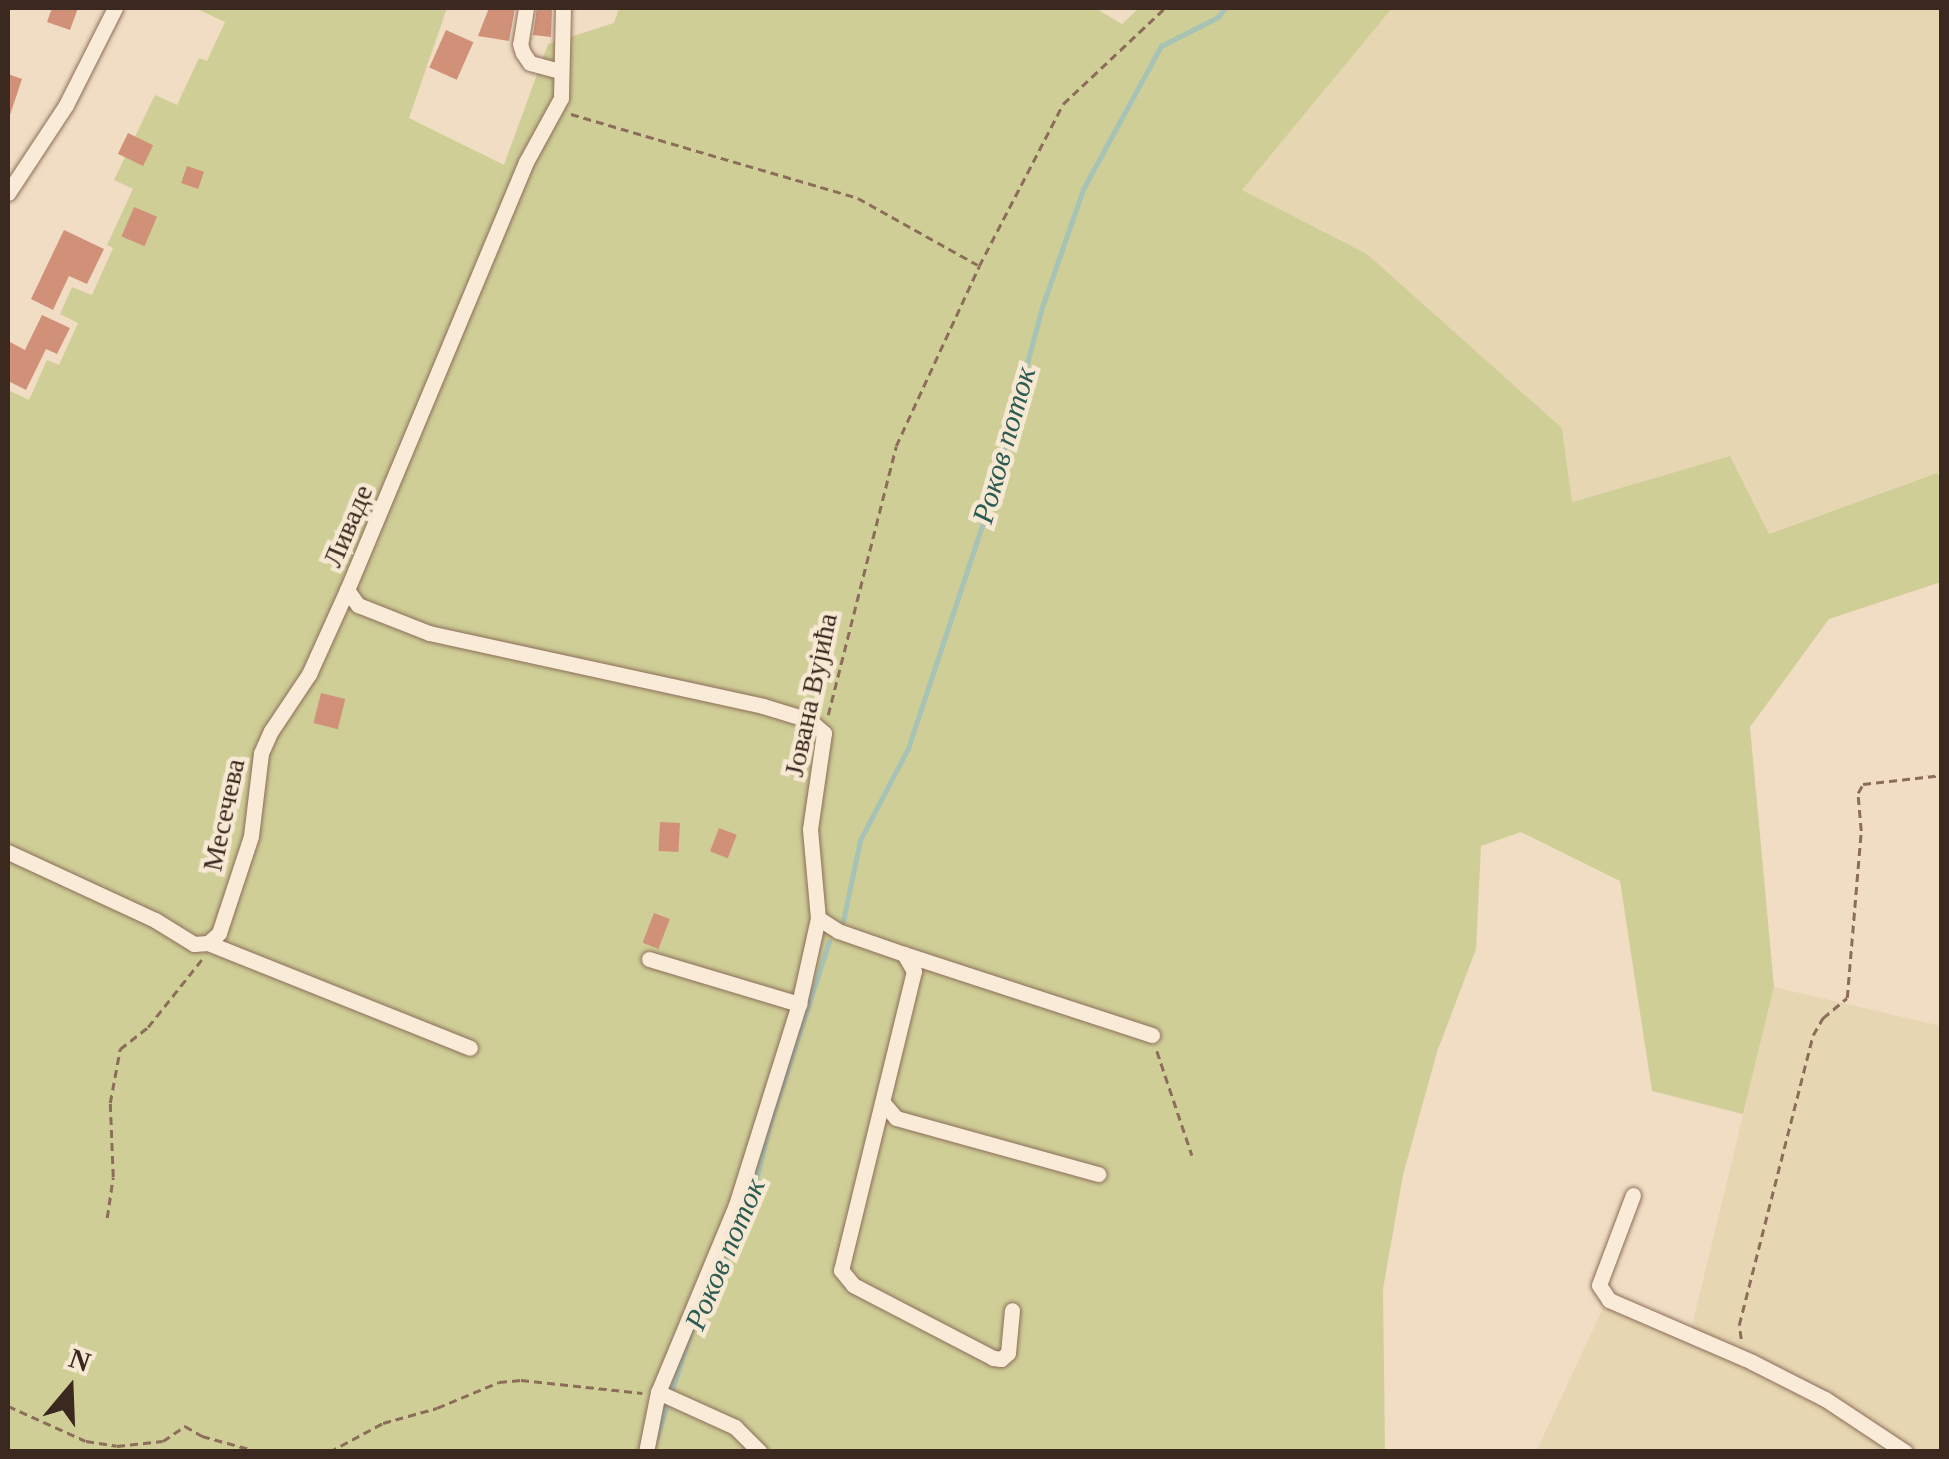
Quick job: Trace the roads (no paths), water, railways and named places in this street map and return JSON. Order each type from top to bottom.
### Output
[{"type":"street","points":[[8,193],[66,105],[114,8]]},
{"type":"street","points":[[526,8],[523,53],[530,63],[558,72]]},
{"type":"street","name":"Ливаде","points":[[563,8],[565,35],[558,72],[561,98],[526,162],[347,590],[358,605],[429,633],[792,714],[824,733]]},
{"type":"street","points":[[8,158],[27,164]]},
{"type":"street","name":"Месечева","points":[[208,944],[219,933],[250,836],[261,754],[270,731],[309,674],[347,590]]},
{"type":"street","name":"Јована Вујића","points":[[646,1452],[736,1206],[799,1004],[818,918],[810,828],[824,733]]},
{"type":"street","points":[[8,852],[155,920],[194,944],[208,944],[470,1048]]},
{"type":"street","points":[[818,918],[838,931],[1152,1035]]},
{"type":"street","points":[[904,954],[914,972],[914,982],[841,1270],[853,1285],[993,1358],[1000,1359],[1008,1353],[1012,1310]]},
{"type":"street","points":[[649,959],[799,1004]]},
{"type":"street","points":[[884,1104],[896,1118],[1098,1174]]},
{"type":"street","points":[[1633,1195],[1599,1285],[1609,1300],[1752,1362],[1826,1400],[1905,1452]]},
{"type":"street","points":[[667,1395],[735,1427],[761,1450]]},
{"type":"waterway","name":"Роков поток","points":[[843,921],[860,840],[908,748],[989,505],[1042,307],[1083,189],[1161,46],[1218,17],[1225,8]]},
{"type":"waterway","name":"Роков поток","points":[[696,1321],[746,1221],[769,1127],[829,941]]},
{"type":"waterway","name":"Роков поток","points":[[656,1439],[691,1331]]}]
